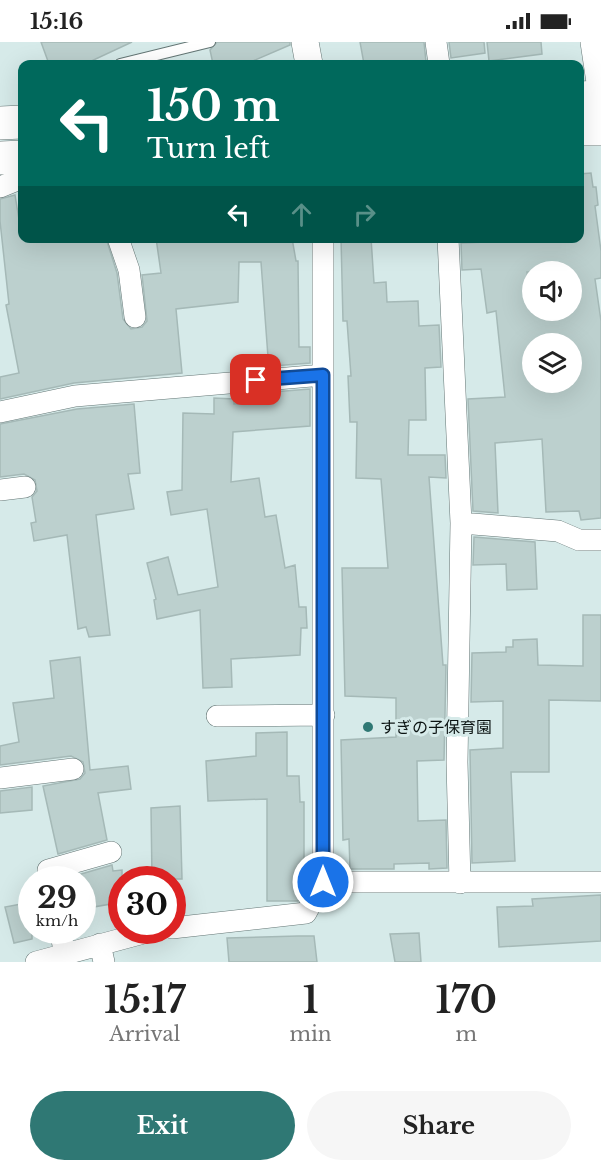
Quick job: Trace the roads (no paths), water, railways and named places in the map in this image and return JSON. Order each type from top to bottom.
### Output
[{"type":"main road","points":[[584,98],[601,97]]},
{"type":"main road","points":[[0,123],[18,122]]},
{"type":"main road","points":[[584,129],[601,129]]},
{"type":"main road","points":[[0,158],[18,157]]},
{"type":"street","points":[[306,42],[308,60]]},
{"type":"street","points":[[436,42],[438,60]]},
{"type":"street","points":[[594,42],[601,89]]},
{"type":"street","points":[[0,188],[18,180]]},
{"type":"street","points":[[120,243],[129,270],[135,317]]},
{"type":"street","points":[[186,926],[306,913],[323,882],[323,243]]},
{"type":"street","points":[[448,243],[461,523],[457,762],[460,883]]},
{"type":"street","points":[[0,412],[75,396],[323,375]]},
{"type":"street","points":[[0,490],[25,487]]},
{"type":"street","points":[[461,523],[558,531],[579,540],[601,540]]},
{"type":"street","points":[[217,716],[324,715]]},
{"type":"street","points":[[0,778],[74,769]]},
{"type":"street","points":[[62,866],[111,852]]},
{"type":"street","points":[[323,882],[601,882]]},
{"type":"street","points":[[63,944],[65,955]]},
{"type":"street","points":[[36,962],[65,955],[102,953],[123,944]]},
{"type":"lane","points":[[136,60],[210,42]]},
{"type":"place","name":"すぎの子保育園","points":[[368,727]]}]
